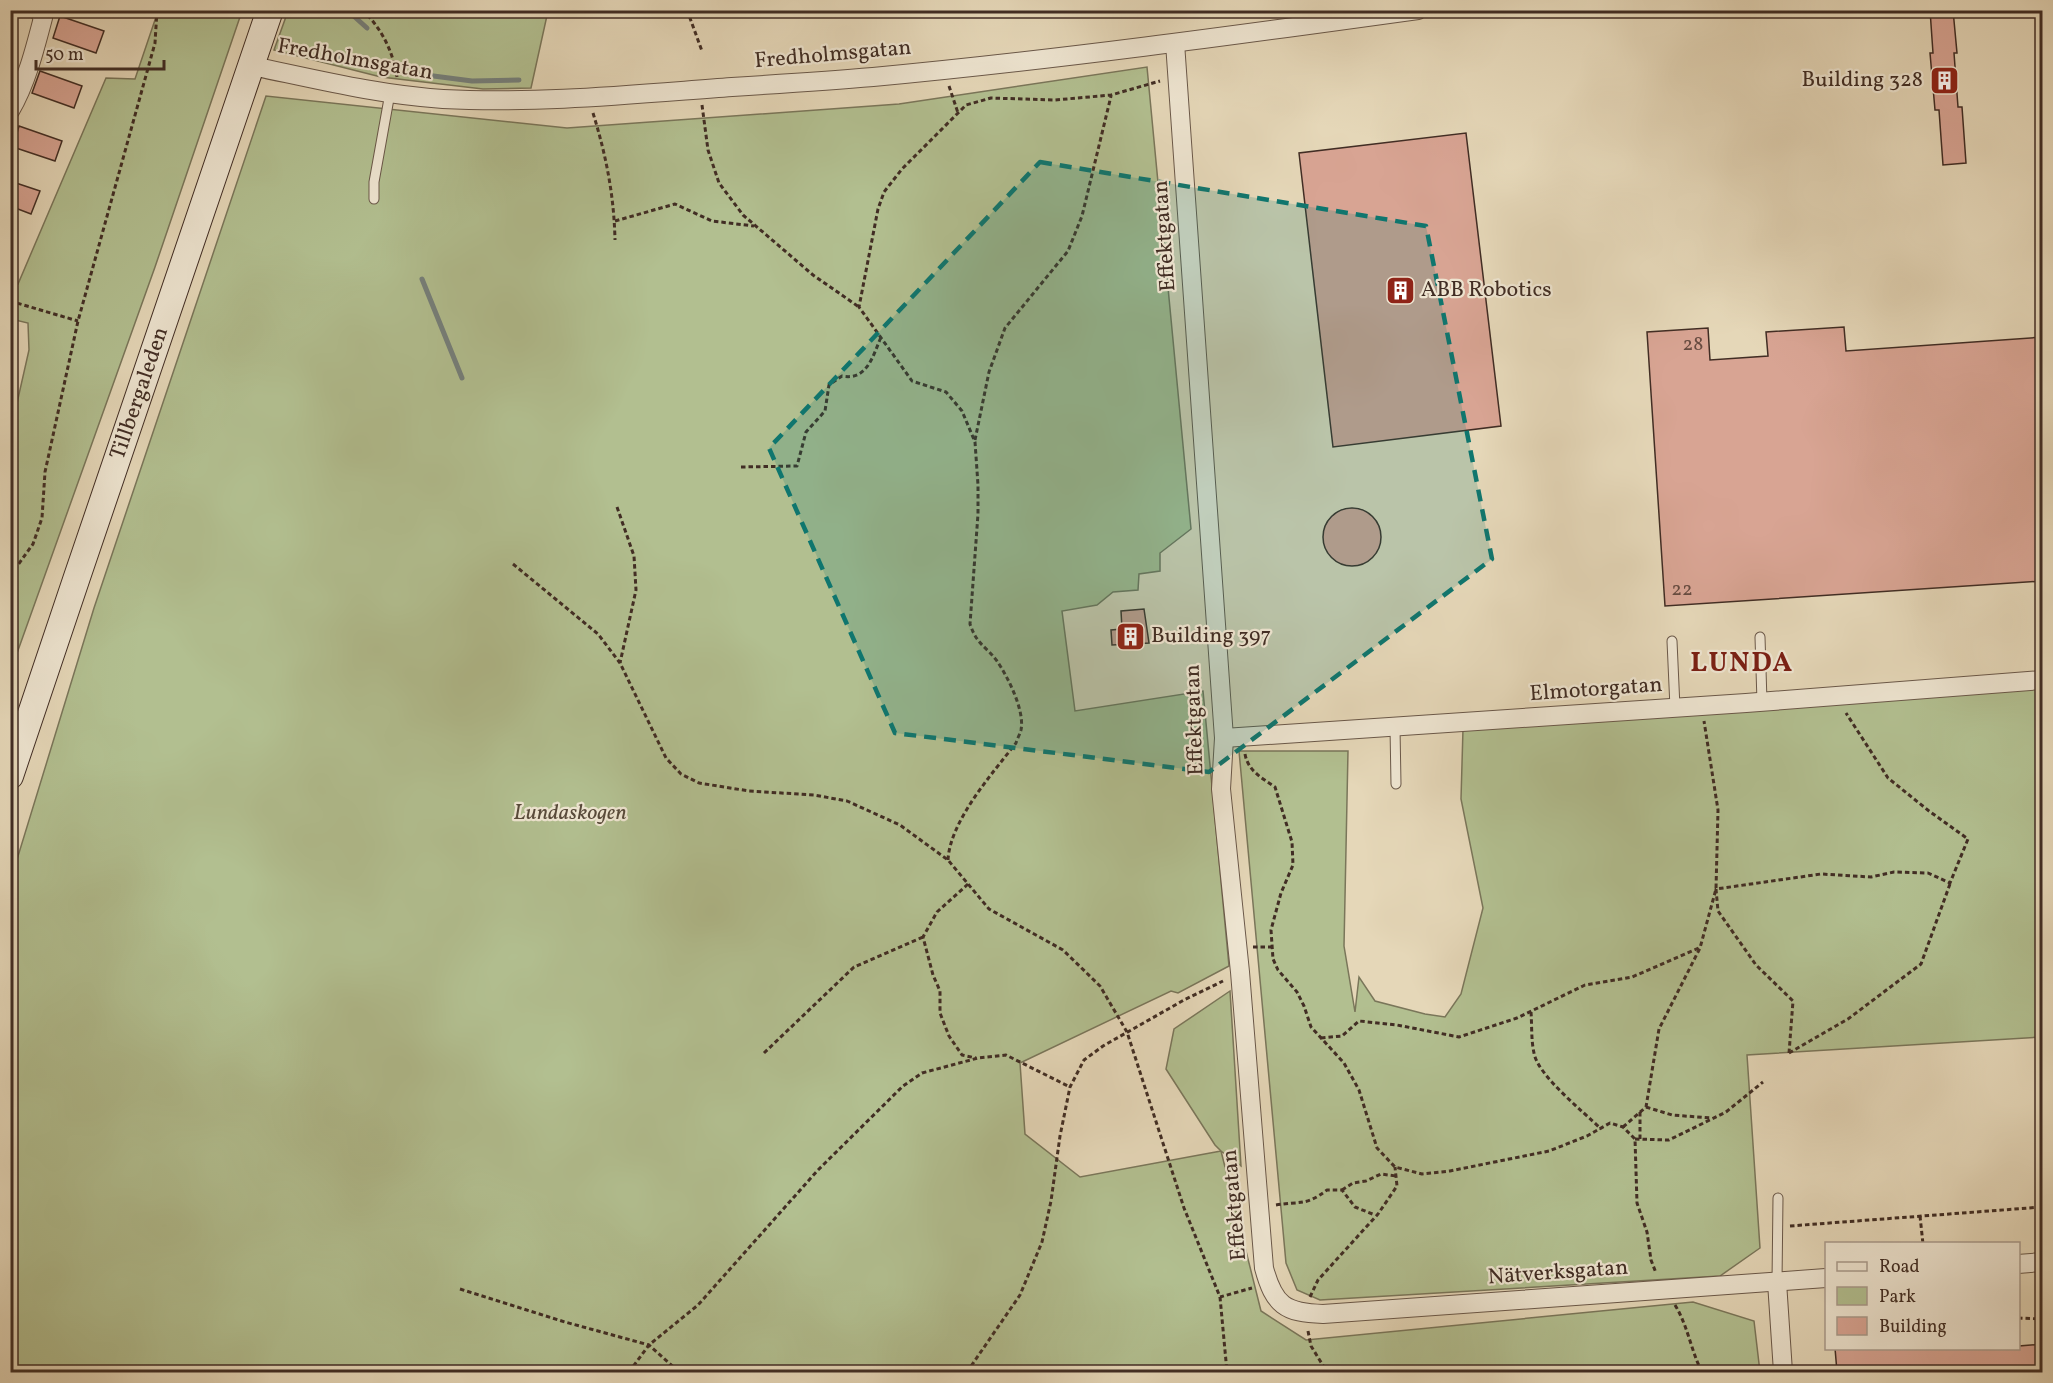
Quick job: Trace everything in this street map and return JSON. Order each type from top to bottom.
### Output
[{"type":"main road","name":"Tillbergaleden","points":[[10,776],[270,10]]},
{"type":"street","points":[[10,111],[17,100],[39,33],[43,18],[38,10]]},
{"type":"street","name":"Fredholmsgatan","points":[[252,66],[394,94],[443,99],[588,97],[943,70],[1175,43],[1418,10]]},
{"type":"street","name":"Effektgatan","points":[[1175,43],[1224,738],[1221,789],[1240,972],[1264,1269],[1279,1302],[1286,1309],[1298,1312]]},
{"type":"street","name":"Elmotorgatan","points":[[1224,738],[1395,728],[2043,680]]},
{"type":"street","points":[[2020,1264],[2043,1262]]},
{"type":"street","name":"Nätverksgatan","points":[[1298,1312],[1323,1314],[1825,1278]]},
{"type":"street","points":[[1778,1282],[1783,1372]]},
{"type":"lane","points":[[374,199],[374,182],[394,94]]},
{"type":"lane","points":[[1760,637],[1762,702]]},
{"type":"lane","points":[[1672,641],[1675,708]]},
{"type":"lane","points":[[1395,728],[1396,784]]},
{"type":"lane","points":[[1778,1198],[1778,1282]]},
{"type":"path","points":[[10,576],[33,544],[42,518],[45,472],[78,321],[155,43],[157,10]]},
{"type":"path","points":[[362,10],[381,32],[390,48],[397,75],[394,94]]},
{"type":"path","points":[[366,14],[373,10]]},
{"type":"path","points":[[687,10],[702,51]]},
{"type":"path","points":[[943,70],[958,112]]},
{"type":"path","points":[[860,307],[878,209],[884,192],[902,169],[966,105],[991,98],[1055,100],[1111,95],[1178,77]]},
{"type":"path","points":[[700,89],[708,150],[719,183],[743,215],[813,274],[860,307],[912,381],[946,392],[962,411],[975,442]]},
{"type":"path","points":[[948,860],[949,847],[964,815],[1016,743],[1021,731],[1022,718],[1015,695],[997,661],[975,637],[970,624],[978,514],[975,442],[989,372],[1005,328],[1068,251],[1082,216],[1111,95]]},
{"type":"path","points":[[588,97],[607,158],[615,221],[615,240]]},
{"type":"path","points":[[615,221],[675,204],[712,221],[756,226]]},
{"type":"path","points":[[10,301],[78,321]]},
{"type":"path","points":[[741,467],[797,466],[806,432],[825,411],[829,385],[842,376],[850,378],[859,376],[871,363],[881,337]]},
{"type":"path","points":[[617,507],[634,556],[636,590],[620,663]]},
{"type":"path","points":[[513,564],[598,634],[620,663],[666,758],[681,774],[699,783],[749,791],[814,795],[847,801],[900,825],[948,860],[989,909],[1063,950],[1100,986],[1127,1032],[1184,1208],[1220,1298],[1227,1372]]},
{"type":"path","points":[[1702,706],[1718,810],[1716,889],[1718,910],[1756,965],[1793,1001],[1790,1053],[1848,1019],[1921,964],[1968,839],[1888,778],[1845,712],[1845,695]]},
{"type":"path","points":[[1246,737],[1245,757],[1254,773],[1275,786],[1292,842],[1293,865],[1281,893],[1271,930],[1273,959],[1278,970],[1297,992],[1311,1027],[1344,1063],[1359,1090],[1377,1148],[1395,1167],[1422,1174],[1450,1171],[1549,1151],[1610,1123],[1623,1127],[1635,1139],[1637,1203],[1647,1232],[1651,1260],[1680,1313],[1693,1354],[1702,1372]]},
{"type":"path","points":[[1716,889],[1821,874],[1871,877],[1894,872],[1928,873],[1950,883]]},
{"type":"path","points":[[764,1053],[854,967],[923,938],[937,912],[968,884]]},
{"type":"path","points":[[1623,1127],[1646,1107],[1659,1029],[1700,948],[1716,889]]},
{"type":"path","points":[[923,938],[940,991],[940,1013],[949,1036],[962,1055],[978,1058]]},
{"type":"path","points":[[1320,1038],[1342,1036],[1359,1021],[1397,1025],[1459,1037],[1531,1011],[1585,985],[1632,977],[1700,948]]},
{"type":"path","points":[[967,1372],[1020,1295],[1042,1242],[1070,1088],[1084,1060],[1127,1032],[1240,972]]},
{"type":"path","points":[[1531,1011],[1534,1055],[1548,1080],[1568,1096],[1601,1129]]},
{"type":"path","points":[[629,1372],[649,1345],[698,1305],[818,1170],[903,1086],[922,1073],[978,1058],[1006,1055],[1070,1088]]},
{"type":"path","points":[[1635,1139],[1670,1140],[1726,1112],[1763,1082]]},
{"type":"path","points":[[1646,1107],[1672,1115],[1713,1118]]},
{"type":"path","points":[[1640,1112],[1640,1139]]},
{"type":"path","points":[[1327,1372],[1311,1346],[1298,1312],[1318,1280],[1376,1215],[1397,1186],[1395,1167]]},
{"type":"path","points":[[1260,1208],[1304,1204],[1327,1190],[1342,1190],[1353,1183],[1366,1181],[1380,1174],[1396,1176]]},
{"type":"path","points":[[1342,1190],[1355,1207],[1376,1215]]},
{"type":"path","points":[[1778,1227],[2043,1208]]},
{"type":"path","points":[[1920,1216],[1923,1242]]},
{"type":"path","points":[[1220,1298],[1269,1284]]},
{"type":"path","points":[[460,1289],[565,1322],[649,1345],[679,1372]]},
{"type":"path","points":[[2020,1318],[2043,1319]]},
{"type":"path","points":[[1320,1364],[1321,1372]]},
{"type":"highlighted area","points":[[1040,162],[1426,226],[1492,559],[1209,772],[895,733],[769,448]]},
{"type":"green space","points":[[288,10],[548,11],[531,88],[483,89],[381,77],[274,50]]},
{"type":"green space","points":[[158,11],[242,11],[155,267],[11,670],[10,434],[29,350],[28,323],[11,319],[11,282],[18,284],[106,78],[135,79]]},
{"type":"green space","name":"Lundaskogen","points":[[1147,67],[1191,529],[1160,553],[1160,571],[1139,574],[1138,590],[1113,592],[1097,605],[1062,611],[1075,711],[1203,691],[1229,966],[1178,993],[1171,991],[1020,1063],[1025,1134],[1080,1177],[1221,1151],[1261,1311],[1306,1340],[1693,1302],[1754,1321],[1760,1372],[11,1372],[11,879],[94,608],[266,96],[567,128],[899,104]]},
{"type":"green space","points":[[2042,687],[2042,1037],[1747,1055],[1760,1248],[1720,1276],[1320,1300],[1297,1290],[1286,1263],[1239,751],[1348,751],[1344,946],[1355,1012],[1359,977],[1375,1001],[1445,1017],[1461,994],[1483,908],[1461,799],[1463,729]]},
{"type":"green space","points":[[1230,991],[1241,1166],[1221,1151],[1166,1069],[1174,1029]]},
{"type":"building","name":"Building 328","points":[[1930,10],[1953,10],[1958,107],[1962,107],[1966,163],[1943,165],[1939,110],[1935,110],[1930,53],[1933,53]]},
{"type":"building","points":[[60,16],[104,31],[96,53],[53,38]]},
{"type":"building","points":[[40,71],[82,86],[74,108],[32,93]]},
{"type":"building","points":[[19,126],[62,141],[55,161],[13,147]]},
{"type":"building","name":"ABB Robotics","points":[[1466,133],[1501,426],[1333,447],[1299,153]]},
{"type":"building","points":[[10,181],[40,191],[31,214],[10,206]]},
{"type":"building","points":[[1844,327],[1846,351],[2043,337],[2043,581],[1665,606],[1647,332],[1708,328],[1710,360],[1768,356],[1766,332]]},
{"type":"building","points":[[1352,508],[1363,510],[1373,516],[1379,526],[1381,537],[1379,548],[1373,558],[1363,564],[1352,566],[1341,564],[1331,558],[1325,548],[1323,537],[1325,526],[1331,516],[1341,510]]},
{"type":"building","points":[[1144,609],[1149,643],[1112,645],[1111,630],[1122,629],[1121,611]]},
{"type":"building","points":[[2043,1344],[2043,1372],[1837,1372],[1835,1350],[2020,1350],[2020,1346]]},
{"type":"waterway","points":[[347,10],[367,28]]},
{"type":"waterway","points":[[330,53],[360,64],[391,71]]},
{"type":"waterway","points":[[418,74],[472,81],[519,80]]},
{"type":"waterway","points":[[422,279],[462,378]]},
{"type":"place","name":"Building 328","points":[[1944,80]]},
{"type":"place","name":"ABB Robotics","points":[[1400,290]]},
{"type":"place","name":"Building 397","points":[[1130,636]]},
{"type":"district","name":"LUNDA","points":[[1742,663]]}]
